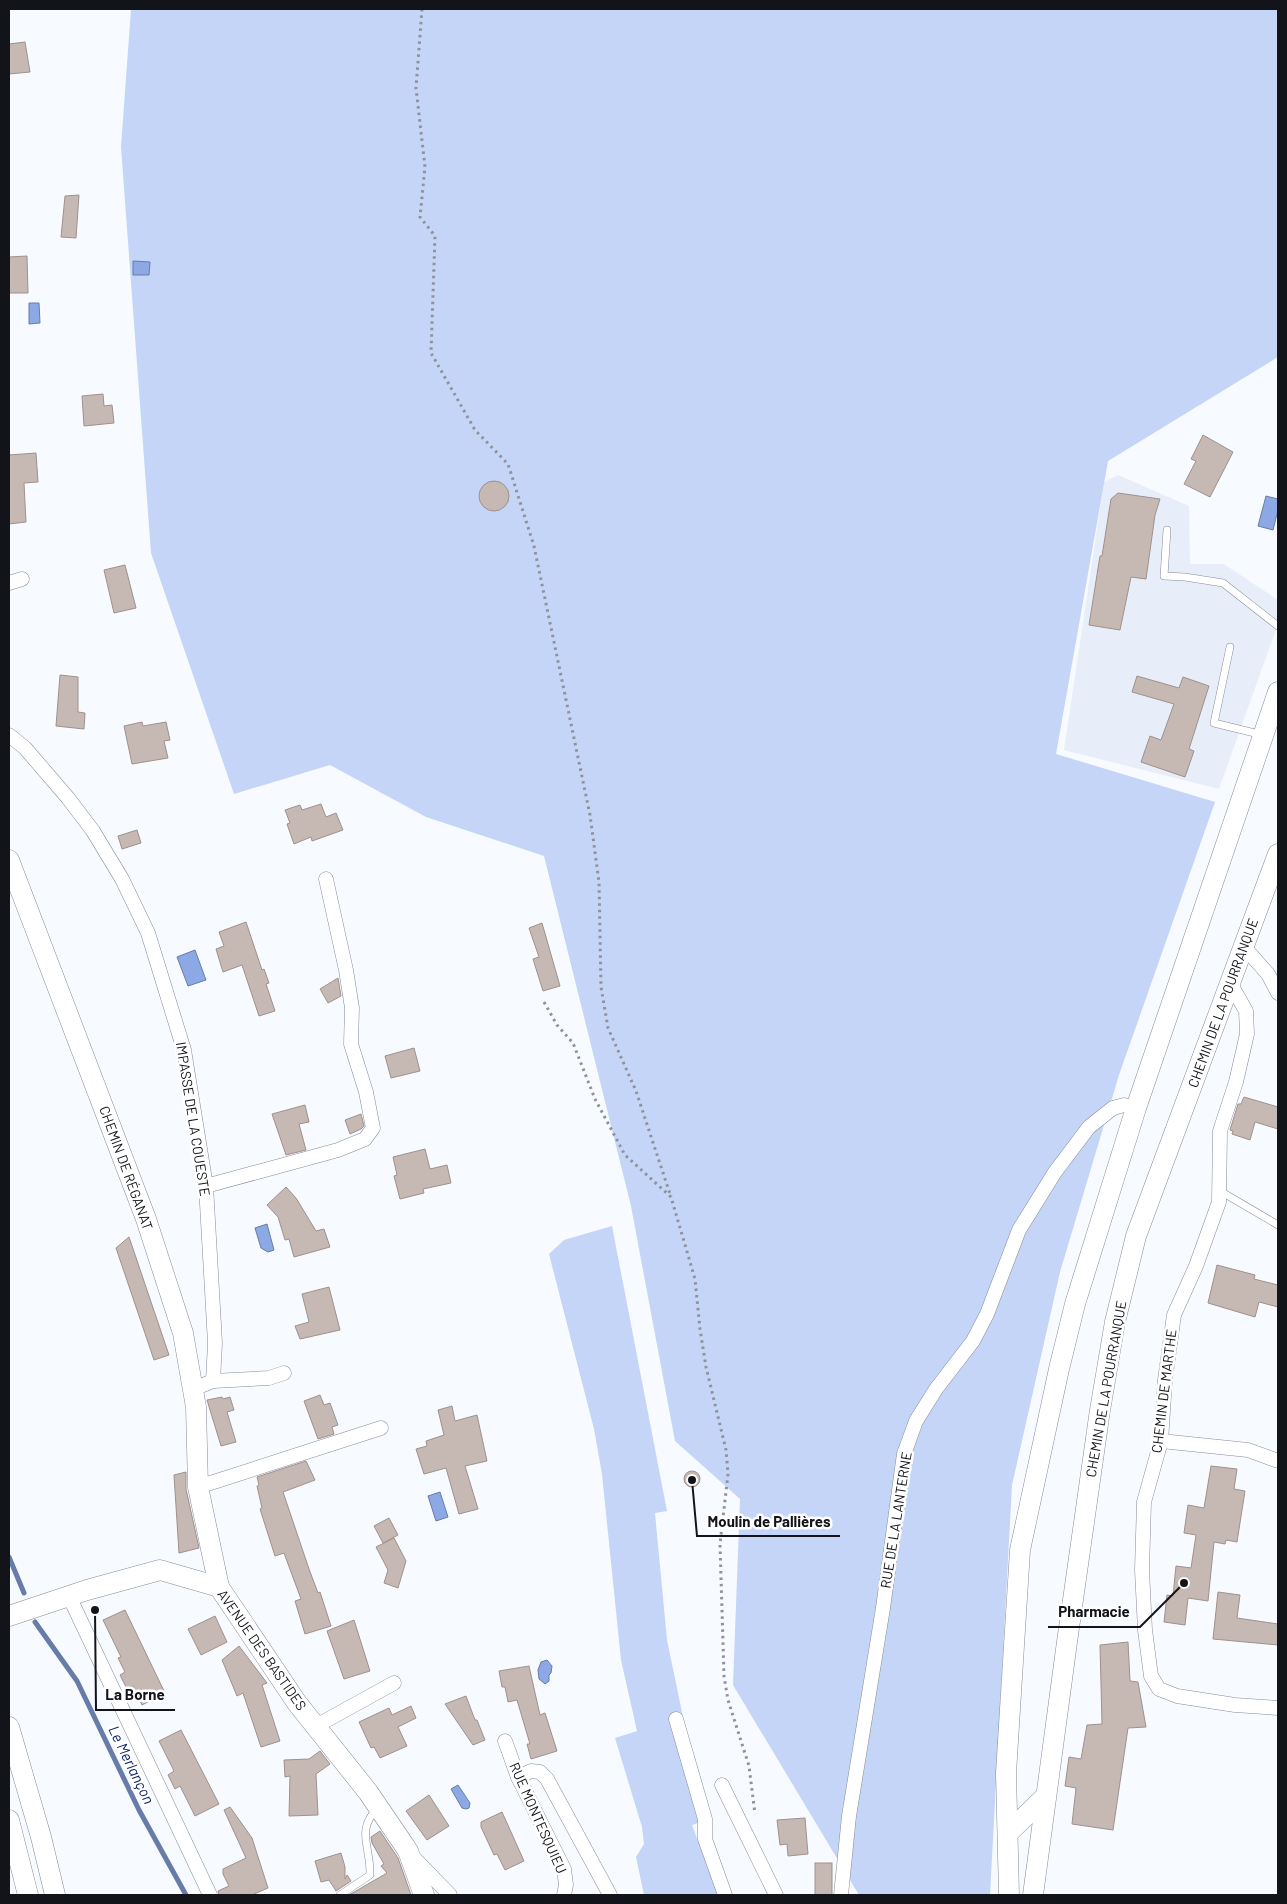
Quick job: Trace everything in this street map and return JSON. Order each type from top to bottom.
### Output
[{"type":"street","points":[[1009,1895],[1009,1832],[1006,1773],[1019,1560],[1034,1482],[1075,1304],[1136,1108],[1278,692]]},
{"type":"street","name":"IMPASSE DE LA COUESTE","points":[[9,734],[25,748],[68,798],[93,831],[122,879],[148,933],[184,1050],[206,1186],[215,1343],[213,1381]]},
{"type":"street","name":"CHEMIN DE LA POURRANQUE","points":[[1033,1895],[1100,1410],[1115,1322],[1136,1236],[1278,854]]},
{"type":"street","name":"CHEMIN DE RÉGANAT","points":[[9,860],[146,1219],[183,1333],[196,1407],[198,1487],[219,1586]]},
{"type":"street","points":[[206,1186],[338,1150],[365,1139],[373,1128],[366,1092],[351,1044],[352,1008],[346,970],[326,879]]},
{"type":"street","points":[[1244,947],[1268,974],[1278,993]]},
{"type":"street","name":"CHEMIN DE MARTHE","points":[[1230,983],[1246,1011],[1247,1034],[1236,1082],[1220,1131],[1219,1202],[1196,1266],[1174,1316],[1165,1380],[1161,1441],[1144,1502],[1142,1570],[1145,1630],[1151,1676],[1160,1689],[1177,1696],[1235,1705],[1278,1708]]},
{"type":"street","name":"RUE DE LA LANTERNE","points":[[842,1895],[849,1816],[883,1608],[904,1454],[916,1421],[936,1389],[973,1341],[987,1314],[1019,1230],[1055,1172],[1089,1127],[1113,1108],[1124,1104],[1136,1108]]},
{"type":"street","points":[[193,1389],[213,1381],[269,1378],[284,1373]]},
{"type":"street","points":[[198,1487],[381,1428]]},
{"type":"street","points":[[1161,1441],[1248,1450],[1278,1461]]},
{"type":"street","name":"AVENUE DES BASTIDES","points":[[9,1616],[69,1596],[160,1570],[219,1586],[297,1703],[368,1792],[408,1851],[424,1895]]},
{"type":"street","points":[[69,1596],[210,1895]]},
{"type":"street","points":[[316,1726],[394,1683]]},
{"type":"street","points":[[676,1719],[705,1819],[705,1839],[724,1895]]},
{"type":"street","points":[[9,1727],[41,1837],[55,1895]]},
{"type":"street","name":"RUE MONTESQUIEU","points":[[506,1741],[518,1777],[564,1869],[566,1885],[564,1895]]},
{"type":"street","points":[[518,1777],[531,1771],[540,1772],[547,1779],[610,1895]]},
{"type":"street","points":[[722,1784],[776,1895]]},
{"type":"street","points":[[1009,1832],[1045,1798]]},
{"type":"street","points":[[9,1820],[28,1895]]},
{"type":"street","points":[[408,1851],[450,1895]]},
{"type":"lane","points":[[1167,530],[1164,576],[1185,577],[1224,584],[1278,626]]},
{"type":"lane","points":[[1230,647],[1214,723],[1264,735]]},
{"type":"lane","points":[[1219,1191],[1278,1225]]},
{"type":"lane","points":[[340,1895],[370,1875],[365,1831],[369,1816],[378,1807]]},
{"type":"path","points":[[422,9],[416,88],[425,167],[420,217],[435,236],[431,353],[475,430],[508,464],[534,546],[590,815],[599,882],[601,986],[608,1028],[636,1091],[671,1197],[694,1280],[706,1367],[726,1450],[728,1474],[720,1544],[724,1676],[728,1700],[749,1766],[756,1822]]},
{"type":"path","points":[[544,1002],[556,1025],[573,1043],[595,1100],[625,1155],[671,1197]]},
{"type":"shaded area","points":[[131,9],[1278,9],[1278,357],[1108,461],[1056,754],[1215,802],[1119,1075],[1060,1272],[1012,1485],[990,1895],[859,1895],[733,1685],[740,1499],[675,1441],[631,1206],[544,856],[426,817],[330,765],[234,794],[151,553],[121,147]]},
{"type":"shaded area","points":[[1118,475],[1189,506],[1190,564],[1224,564],[1278,600],[1278,624],[1219,789],[1064,750],[1104,482]]},
{"type":"shaded area","points":[[612,1226],[667,1511],[655,1513],[667,1640],[683,1717],[671,1721],[701,1822],[692,1825],[718,1895],[644,1895],[636,1857],[644,1844],[642,1827],[615,1738],[637,1731],[621,1660],[602,1474],[594,1429],[549,1254],[564,1240]]},
{"type":"water","points":[[133,261],[150,262],[149,275],[133,275]]},
{"type":"water","points":[[29,303],[39,303],[40,323],[29,324]]},
{"type":"water","points":[[1266,496],[1278,499],[1278,510],[1273,530],[1258,526]]},
{"type":"water","points":[[195,950],[206,980],[188,986],[177,957]]},
{"type":"water","points":[[267,1224],[274,1250],[268,1252],[261,1248],[255,1228]]},
{"type":"water","points":[[440,1492],[448,1517],[436,1521],[428,1496]]},
{"type":"water","points":[[547,1660],[552,1666],[549,1681],[545,1684],[539,1679],[538,1670],[541,1662]]},
{"type":"water","points":[[458,1785],[470,1803],[469,1808],[462,1808],[451,1789]]},
{"type":"building","points":[[25,42],[30,72],[9,74],[9,44]]},
{"type":"building","points":[[79,195],[76,238],[61,237],[65,196]]},
{"type":"building","points":[[27,256],[28,293],[9,293],[9,257]]},
{"type":"building","points":[[103,394],[104,406],[112,405],[114,423],[84,426],[82,396]]},
{"type":"building","points":[[1203,435],[1233,452],[1210,497],[1184,484],[1196,461],[1191,459]]},
{"type":"building","points":[[36,453],[38,482],[24,483],[26,522],[9,524],[9,455]]},
{"type":"building","points":[[494,481],[500,482],[508,490],[508,502],[500,510],[494,511],[488,510],[480,502],[479,496],[480,490],[488,482]]},
{"type":"building","points":[[1118,493],[1160,499],[1155,515],[1146,579],[1131,577],[1120,630],[1089,625],[1111,499]]},
{"type":"building","points":[[125,565],[136,608],[114,613],[104,570]]},
{"type":"building","points":[[60,675],[78,677],[78,712],[85,713],[84,729],[56,726]]},
{"type":"building","points":[[1137,676],[1179,688],[1183,677],[1209,686],[1189,749],[1194,751],[1185,777],[1141,762],[1150,736],[1161,740],[1174,704],[1132,692]]},
{"type":"building","points":[[142,722],[143,726],[166,722],[170,740],[164,741],[168,758],[132,764],[124,726]]},
{"type":"building","points":[[321,804],[326,817],[336,813],[343,830],[312,841],[311,837],[294,844],[287,824],[290,823],[285,810],[300,805],[302,810]]},
{"type":"building","points":[[137,830],[141,843],[122,849],[118,836]]},
{"type":"building","points":[[246,922],[262,970],[264,969],[269,983],[266,984],[275,1011],[259,1016],[242,965],[223,972],[216,949],[224,946],[219,932]]},
{"type":"building","points":[[542,923],[560,986],[543,991],[533,959],[539,957],[529,928]]},
{"type":"building","points":[[338,978],[341,996],[328,1003],[320,989]]},
{"type":"building","points":[[414,1048],[420,1071],[391,1078],[385,1056]]},
{"type":"building","points":[[1244,1097],[1278,1107],[1278,1129],[1255,1122],[1250,1140],[1232,1134],[1233,1131],[1230,1130],[1238,1104],[1241,1104]]},
{"type":"building","points":[[305,1105],[309,1122],[299,1124],[306,1150],[286,1155],[272,1114]]},
{"type":"building","points":[[361,1114],[364,1126],[350,1134],[345,1120]]},
{"type":"building","points":[[425,1149],[430,1169],[447,1165],[451,1183],[423,1189],[424,1193],[400,1199],[394,1176],[397,1175],[393,1157]]},
{"type":"building","points":[[286,1187],[296,1198],[316,1231],[324,1229],[330,1247],[294,1257],[289,1239],[285,1240],[278,1217],[267,1205]]},
{"type":"building","points":[[129,1237],[169,1355],[154,1360],[116,1248]]},
{"type":"building","points":[[1217,1265],[1255,1275],[1254,1279],[1278,1285],[1278,1307],[1259,1302],[1255,1317],[1208,1303]]},
{"type":"building","points":[[329,1287],[340,1330],[300,1339],[295,1326],[309,1322],[302,1294]]},
{"type":"building","points":[[320,1395],[324,1405],[330,1403],[338,1425],[332,1427],[334,1434],[318,1439],[304,1401]]},
{"type":"building","points":[[222,1397],[223,1399],[230,1397],[234,1410],[227,1412],[236,1442],[221,1446],[207,1400]]},
{"type":"building","points":[[452,1406],[455,1421],[477,1415],[487,1461],[465,1466],[478,1509],[459,1514],[446,1468],[424,1474],[416,1449],[427,1446],[426,1441],[444,1435],[438,1410]]},
{"type":"building","points":[[306,1461],[315,1480],[283,1492],[331,1626],[305,1634],[295,1601],[301,1599],[284,1553],[275,1556],[260,1509],[262,1508],[257,1477]]},
{"type":"building","points":[[1211,1466],[1237,1469],[1234,1489],[1245,1491],[1237,1542],[1226,1540],[1225,1544],[1214,1542],[1208,1601],[1188,1598],[1185,1625],[1164,1622],[1167,1595],[1173,1596],[1176,1566],[1191,1568],[1196,1535],[1184,1533],[1188,1505],[1204,1508]]},
{"type":"building","points":[[689,1471],[695,1471],[700,1476],[698,1485],[689,1487],[684,1482],[684,1476]]},
{"type":"building","points":[[186,1472],[186,1489],[199,1548],[179,1553],[174,1475]]},
{"type":"building","points":[[389,1518],[398,1535],[383,1543],[374,1526]]},
{"type":"building","points":[[394,1538],[406,1561],[398,1588],[384,1583],[388,1570],[376,1547]]},
{"type":"building","points":[[1218,1592],[1240,1595],[1237,1618],[1278,1624],[1278,1645],[1213,1639]]},
{"type":"building","points":[[125,1610],[165,1693],[142,1705],[133,1686],[127,1689],[120,1675],[125,1672],[118,1658],[121,1657],[103,1620]]},
{"type":"building","points":[[215,1616],[227,1642],[201,1655],[188,1629]]},
{"type":"building","points":[[354,1620],[370,1671],[344,1679],[327,1631]]},
{"type":"building","points":[[1128,1642],[1130,1681],[1138,1682],[1146,1727],[1128,1728],[1113,1830],[1072,1824],[1076,1788],[1065,1786],[1069,1757],[1081,1759],[1087,1725],[1102,1724],[1100,1645]]},
{"type":"building","points":[[239,1646],[267,1683],[262,1685],[280,1741],[261,1747],[243,1693],[237,1696],[222,1660]]},
{"type":"building","points":[[529,1666],[540,1715],[545,1713],[557,1751],[531,1759],[527,1744],[530,1744],[517,1700],[508,1702],[505,1687],[502,1687],[499,1671]]},
{"type":"building","points":[[466,1696],[485,1740],[473,1745],[445,1704]]},
{"type":"building","points":[[411,1706],[416,1718],[398,1727],[407,1746],[380,1758],[374,1747],[371,1748],[359,1722],[389,1708],[392,1715]]},
{"type":"building","points":[[181,1730],[219,1804],[195,1816],[180,1786],[175,1789],[168,1775],[174,1771],[159,1741]]},
{"type":"building","points":[[320,1751],[330,1764],[316,1774],[318,1815],[289,1816],[290,1776],[285,1777],[284,1760],[309,1759]]},
{"type":"building","points":[[429,1795],[449,1826],[427,1840],[406,1811]]},
{"type":"building","points":[[230,1807],[252,1838],[268,1888],[252,1895],[219,1895],[218,1891],[229,1886],[223,1874],[223,1869],[246,1858],[224,1810]]},
{"type":"building","points":[[502,1812],[524,1861],[505,1870],[497,1854],[494,1855],[481,1827],[481,1822]]},
{"type":"building","points":[[805,1818],[808,1854],[788,1856],[787,1844],[780,1845],[777,1820]]},
{"type":"building","points":[[380,1831],[398,1858],[411,1895],[349,1895],[387,1873],[381,1866],[384,1864],[372,1843],[371,1837]]},
{"type":"building","points":[[341,1853],[345,1867],[345,1879],[347,1875],[351,1881],[336,1891],[329,1880],[321,1882],[315,1861]]},
{"type":"building","points":[[815,1863],[832,1863],[832,1895],[815,1895]]},
{"type":"waterway","name":"Le Merlançon","points":[[9,1557],[24,1593]]},
{"type":"waterway","name":"Le Merlançon","points":[[35,1622],[77,1681],[139,1810],[186,1895]]},
{"type":"place","name":"Moulin de Pallières","points":[[692,1480]]},
{"type":"place","name":"Pharmacie","points":[[1184,1583]]},
{"type":"place","name":"La Borne","points":[[95,1610]]}]
